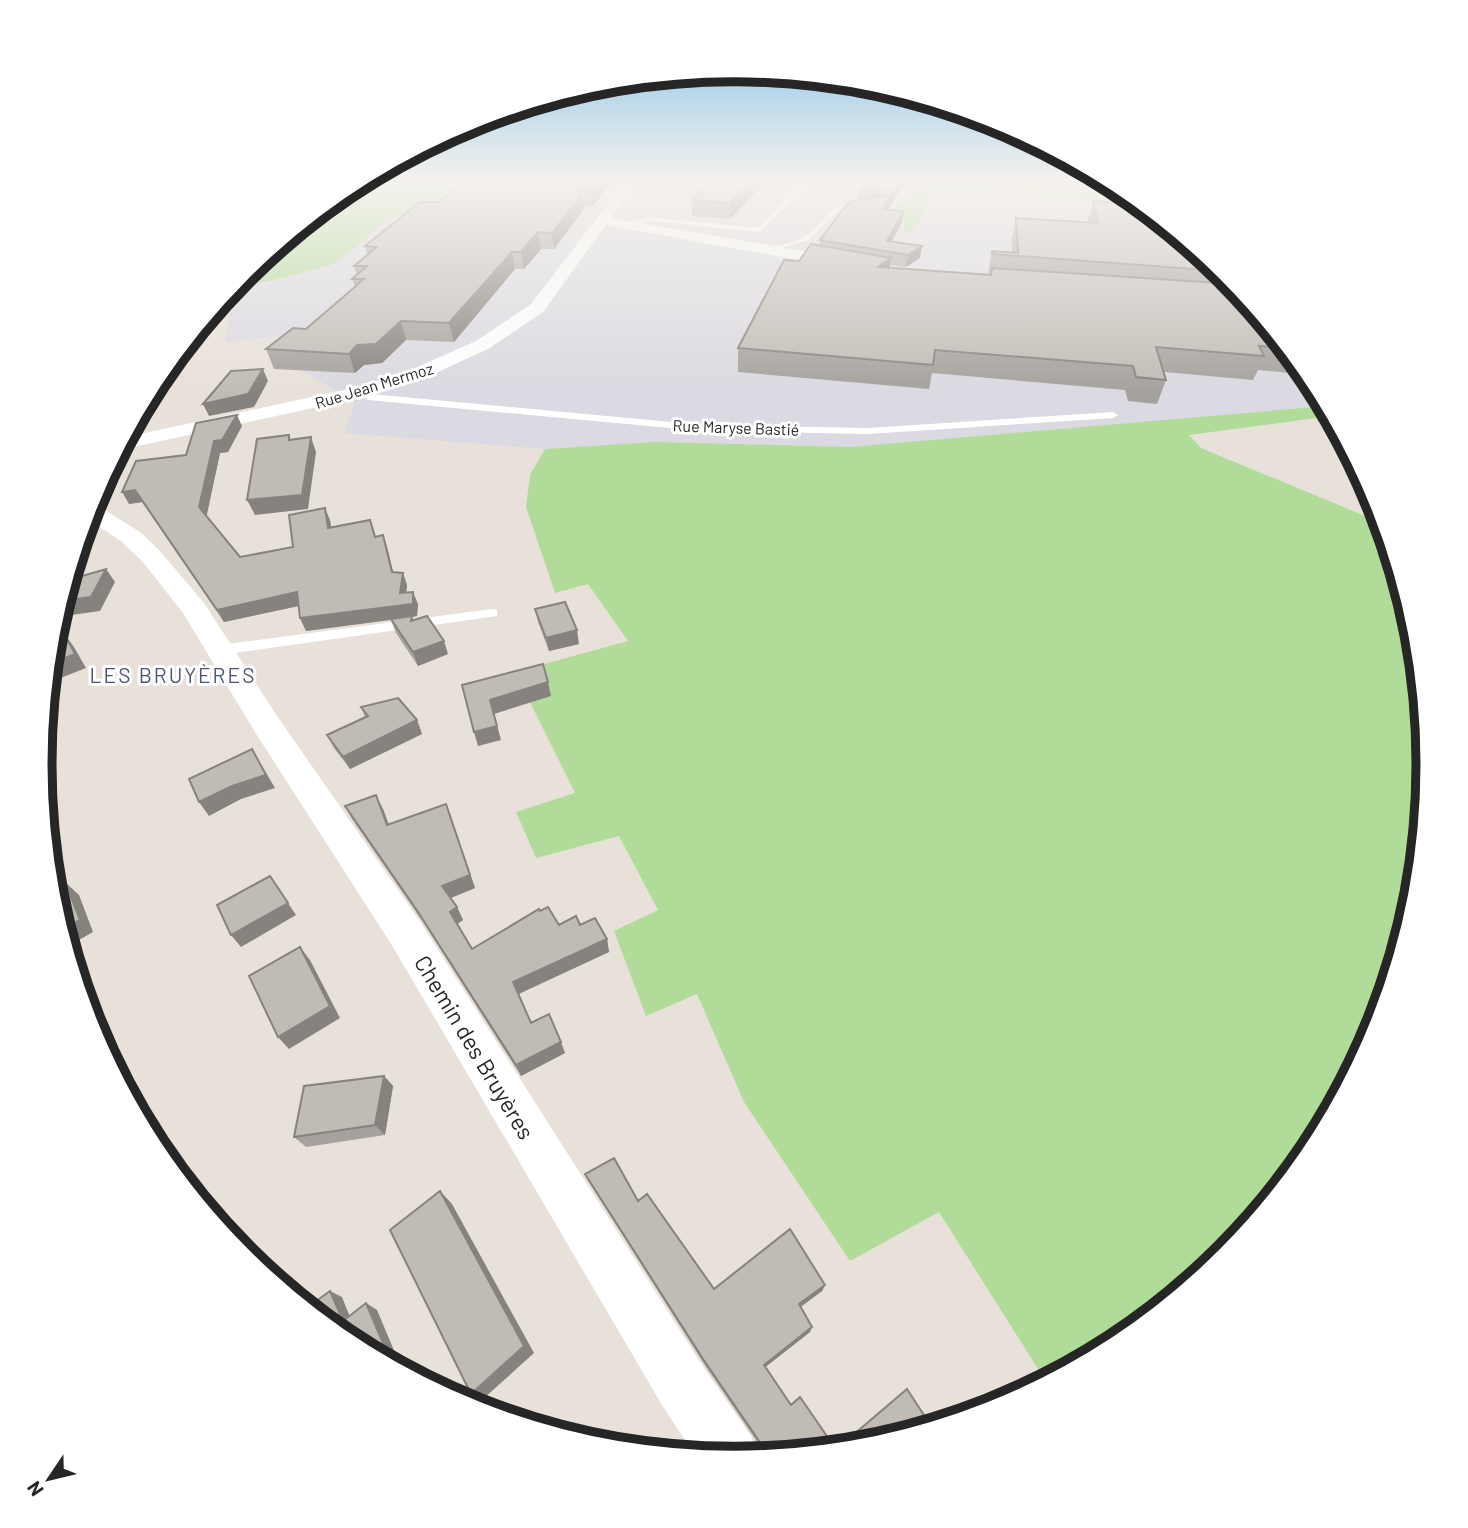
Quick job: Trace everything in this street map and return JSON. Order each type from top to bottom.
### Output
[{"type":"street","name":"Rue Jean Mermoz","points":[[134,441],[362,392],[411,377],[502,334],[537,308],[579,250]]},
{"type":"street","points":[[770,250],[864,267]]},
{"type":"street","name":"Chemin des Bruyères","points":[[100,516],[131,537],[151,556],[194,609],[407,935],[675,1373],[722,1445]]},
{"type":"lane","name":"Rue Maryse Bastié","points":[[362,392],[368,397],[704,428],[869,431],[1113,415]]},
{"type":"lane","points":[[217,646],[492,614]]},
{"type":"shaded area","points":[[352,250],[1181,250],[1216,282],[1275,349],[1314,407],[851,447],[655,442],[545,449],[344,433],[355,403],[300,369],[285,336],[225,342],[230,306],[247,287],[332,265]]},
{"type":"green space","points":[[287,250],[352,250],[332,265],[248,286]]},
{"type":"green space","points":[[1314,407],[1321,417],[1189,435],[1201,448],[1369,518],[1392,588],[1402,631],[1410,675],[1416,764],[1410,853],[1392,940],[1379,983],[1364,1025],[1345,1065],[1301,1143],[1275,1179],[1216,1246],[1149,1305],[1113,1331],[1040,1372],[939,1212],[850,1261],[744,1102],[697,994],[646,1016],[614,931],[658,910],[619,836],[536,858],[516,812],[575,793],[515,672],[628,641],[588,584],[555,593],[526,507],[530,475],[545,449],[655,442],[851,447]]},
{"type":"building","points":[[373,250],[522,250],[512,252],[449,323],[401,321],[376,344],[357,345],[349,354],[266,349],[293,328],[306,329],[364,279],[352,279],[367,266],[354,266]]},
{"type":"building","points":[[807,250],[847,250],[891,258],[878,267],[991,275],[992,268],[1217,283],[1273,347],[1259,346],[1264,356],[1156,347],[1166,380],[1136,377],[1133,366],[935,350],[933,365],[738,348],[784,260],[799,261]]},
{"type":"building","points":[[880,250],[915,250],[908,255]]},
{"type":"building","points":[[1018,250],[1181,250],[1202,270],[992,254],[992,251],[1018,253]]},
{"type":"building","points":[[263,369],[248,394],[203,404],[231,371]]},
{"type":"building","points":[[237,415],[222,440],[214,441],[199,507],[240,557],[293,547],[289,515],[325,508],[328,528],[370,520],[375,537],[383,535],[392,572],[403,573],[400,593],[413,592],[413,604],[300,618],[297,592],[217,610],[135,490],[122,492],[136,461],[186,455],[196,423]]},
{"type":"building","points":[[289,435],[289,440],[311,437],[302,495],[247,500],[257,439]]},
{"type":"building","points":[[106,569],[91,597],[73,599],[79,577]]},
{"type":"building","points":[[565,602],[577,630],[546,638],[535,609]]},
{"type":"building","points":[[412,616],[411,621],[427,616],[444,641],[413,652],[391,619]]},
{"type":"building","points":[[65,636],[75,654],[61,660]]},
{"type":"building","points":[[543,664],[548,682],[490,700],[497,726],[474,732],[462,685]]},
{"type":"building","points":[[398,698],[417,720],[343,757],[327,735],[368,716],[361,707]]},
{"type":"building","points":[[252,749],[266,775],[232,786],[199,802],[189,779]]},
{"type":"building","points":[[376,795],[387,825],[446,804],[470,875],[442,886],[457,907],[450,912],[472,949],[539,909],[540,911],[548,907],[559,925],[576,916],[580,925],[595,918],[607,939],[513,982],[531,1023],[549,1014],[561,1042],[516,1065],[416,909],[345,806]]},
{"type":"building","points":[[270,876],[288,903],[231,935],[217,905]]},
{"type":"building","points":[[63,883],[80,920],[72,924],[66,897]]},
{"type":"building","points":[[300,947],[330,1006],[278,1037],[249,976]]},
{"type":"building","points":[[384,1076],[375,1125],[294,1137],[304,1086]]},
{"type":"building","points":[[614,1158],[638,1201],[647,1194],[714,1289],[790,1229],[825,1285],[799,1304],[812,1327],[764,1365],[791,1405],[800,1397],[829,1439],[762,1445],[703,1359],[585,1174]]},
{"type":"building","points":[[440,1191],[524,1346],[472,1393],[470,1393],[390,1230]]},
{"type":"building","points":[[330,1291],[343,1321],[366,1303],[386,1350],[355,1331],[315,1302]]},
{"type":"building","points":[[907,1389],[925,1417],[910,1422],[854,1434]]},
{"type":"district","name":"LES BRUYÈRES","points":[[173,674]]}]
